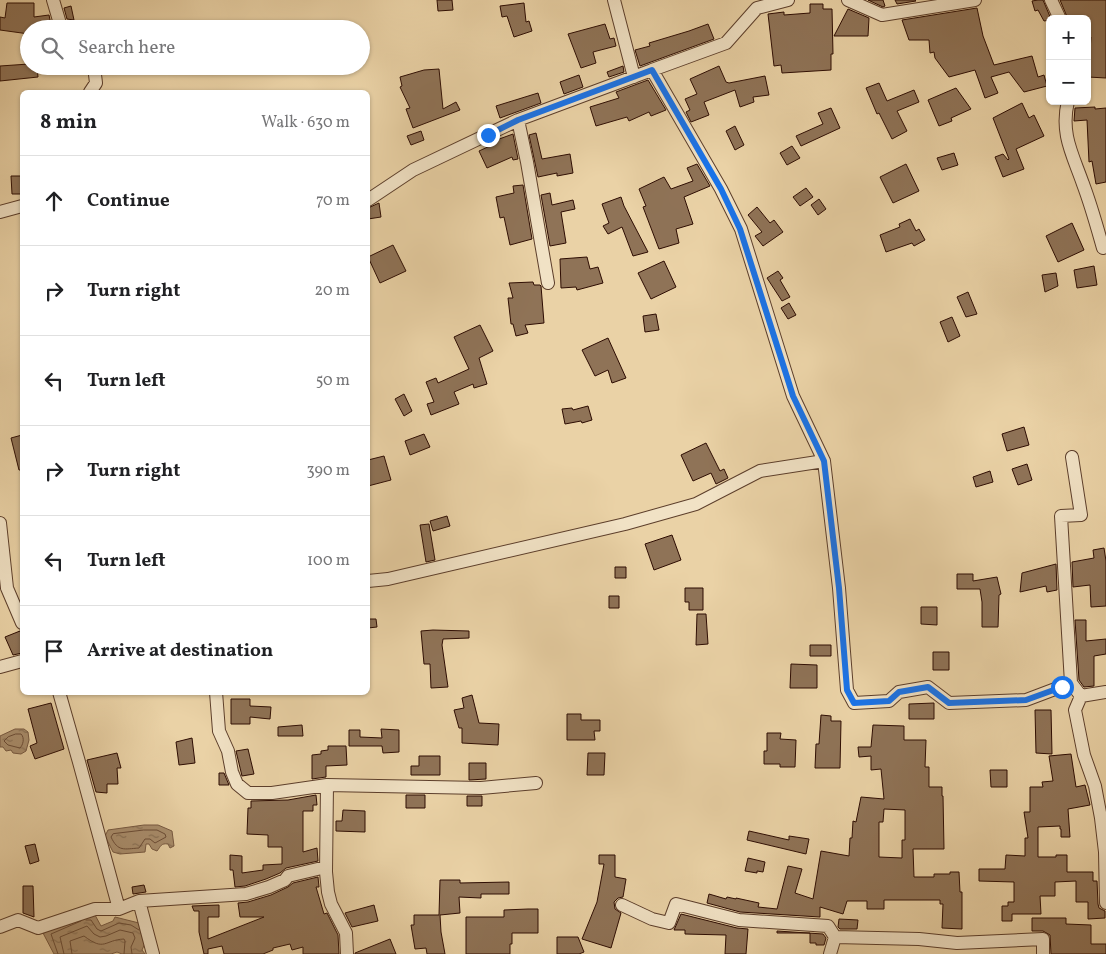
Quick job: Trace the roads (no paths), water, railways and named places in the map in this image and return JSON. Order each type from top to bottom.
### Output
[{"type":"street","points":[[53,0],[59,20]]},
{"type":"street","points":[[614,0],[634,77]]},
{"type":"street","points":[[370,199],[413,170],[518,120],[726,43],[757,8],[788,0]]},
{"type":"street","points":[[848,0],[882,16],[975,0]]},
{"type":"street","points":[[1051,0],[1058,15]]},
{"type":"street","points":[[652,70],[721,189],[740,229],[793,396],[824,461],[839,588],[847,690],[854,703],[889,701],[899,692],[928,687],[949,703],[1026,700],[1071,683]]},
{"type":"street","points":[[91,90],[96,83],[95,75]]},
{"type":"street","points":[[1068,105],[1066,132],[1070,153],[1083,184],[1105,249]]},
{"type":"street","points":[[518,120],[528,162],[548,283]]},
{"type":"street","points":[[0,212],[20,207]]},
{"type":"street","points":[[1072,457],[1081,515],[1061,516],[1071,683],[1081,696]]},
{"type":"street","points":[[370,581],[388,579],[625,524],[696,504],[760,471],[824,461]]},
{"type":"street","points":[[0,524],[7,588],[20,617]]},
{"type":"street","points":[[0,667],[20,661]]},
{"type":"street","points":[[1081,696],[1106,692]]},
{"type":"street","points":[[60,695],[80,762],[119,909]]},
{"type":"street","points":[[216,695],[219,731],[228,752],[232,772],[237,784],[248,792],[272,794],[327,785],[481,788],[536,783]]},
{"type":"street","points":[[1081,696],[1076,710],[1084,754],[1095,786],[1101,818],[1105,852],[1106,903]]},
{"type":"street","points":[[327,785],[326,867],[331,904],[346,933],[347,954]]},
{"type":"street","points":[[0,927],[18,920],[38,928],[95,909],[119,909],[139,901],[246,894],[269,887],[285,880],[288,876],[326,867]]},
{"type":"street","points":[[139,901],[153,954]]},
{"type":"street","points":[[622,905],[652,919],[669,923],[676,904],[739,920],[828,926],[835,937],[830,954]]},
{"type":"street","points":[[835,937],[919,939],[957,943],[1043,939],[1043,954]]},
{"type":"water","points":[[15,729],[24,729],[28,732],[29,740],[26,751],[21,754],[13,753],[11,750],[6,751],[3,747],[0,747],[0,736]]},
{"type":"water","points":[[158,825],[172,831],[174,846],[170,848],[168,844],[164,844],[157,851],[152,849],[149,844],[146,844],[145,852],[120,854],[113,852],[105,836],[108,830]]},
{"type":"water","points":[[95,915],[101,926],[113,921],[115,917],[139,923],[147,939],[142,950],[145,954],[122,954],[117,952],[111,954],[54,954],[43,933],[49,929]]}]
